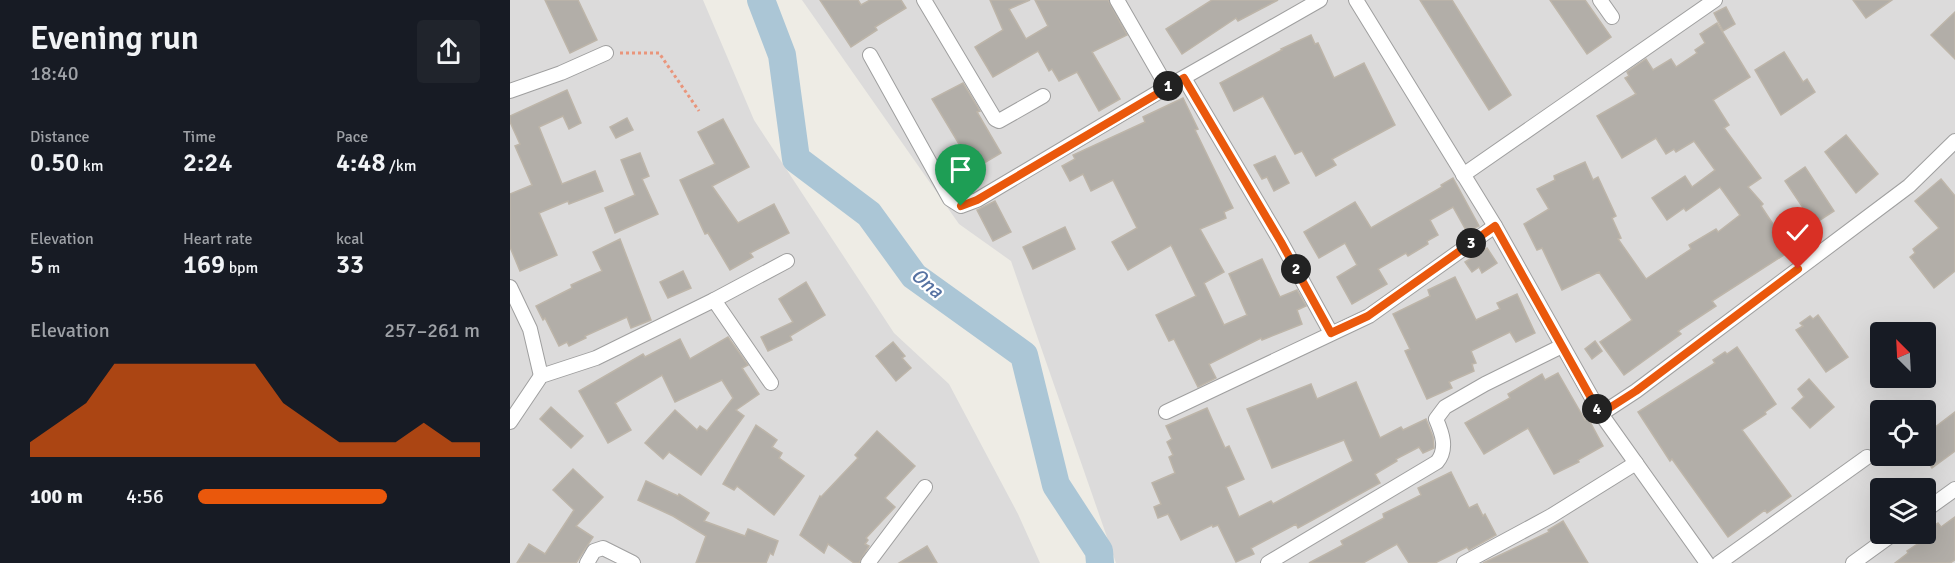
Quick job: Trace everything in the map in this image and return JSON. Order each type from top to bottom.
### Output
[{"type":"street","points":[[924,0],[995,119],[999,121],[1006,118],[1043,96]]},
{"type":"street","points":[[1117,0],[1167,87]]},
{"type":"street","points":[[870,55],[950,199],[961,206],[977,200],[1167,87],[1320,0]]},
{"type":"street","points":[[1356,0],[1462,176],[1495,226],[1600,414],[1707,563]]},
{"type":"street","points":[[1600,0],[1612,17]]},
{"type":"street","points":[[1462,176],[1715,0]]},
{"type":"street","points":[[510,91],[561,73],[606,53]]},
{"type":"street","points":[[1184,78],[1281,242],[1331,333]]},
{"type":"street","points":[[1600,414],[1636,391],[1909,186],[1955,141]]},
{"type":"street","points":[[1166,412],[1368,316],[1495,226]]},
{"type":"street","points":[[510,422],[541,376],[596,358],[787,261]]},
{"type":"street","points":[[510,286],[530,329],[541,376]]},
{"type":"street","points":[[714,300],[771,383]]},
{"type":"street","points":[[1268,563],[1437,462],[1441,457],[1444,438],[1436,419],[1445,407],[1485,384],[1562,346]]},
{"type":"street","points":[[1719,563],[1867,457]]},
{"type":"street","points":[[1464,563],[1551,516],[1636,463]]},
{"type":"street","points":[[868,563],[925,488]]},
{"type":"street","points":[[1936,503],[1955,489]]},
{"type":"street","points":[[1853,563],[1879,544]]},
{"type":"street","points":[[587,563],[594,551],[603,548],[633,563]]},
{"type":"path","points":[[606,53],[659,53],[699,111]]},
{"type":"shaded area","points":[[510,0],[703,0],[754,120],[894,333],[949,384],[1018,514],[1040,563],[510,563]]},
{"type":"shaded area","points":[[802,0],[1955,0],[1955,563],[1116,563],[1011,261],[959,224]]},
{"type":"building","points":[[545,0],[578,0],[597,40],[570,53]]},
{"type":"building","points":[[820,0],[858,0],[861,5],[870,0],[901,0],[906,8],[875,27],[877,30],[851,47]]},
{"type":"building","points":[[990,0],[1030,0],[1009,9],[1026,39],[1048,26],[1035,0],[1108,0],[1127,35],[1092,52],[1120,99],[1099,111],[1077,72],[1059,81],[1052,69],[1049,71],[1038,51],[993,77],[975,47],[1003,30]]},
{"type":"building","points":[[1212,0],[1278,0],[1238,21],[1236,18],[1182,54],[1166,29]]},
{"type":"building","points":[[1420,0],[1452,0],[1511,95],[1489,110]]},
{"type":"building","points":[[1550,0],[1585,0],[1611,37],[1587,54]]},
{"type":"building","points":[[1853,0],[1892,0],[1866,18]]},
{"type":"building","points":[[1726,7],[1735,24],[1723,31],[1714,13]]},
{"type":"building","points":[[1955,12],[1955,59],[1931,35]]},
{"type":"building","points":[[1717,23],[1750,77],[1713,100],[1729,125],[1724,128],[1761,178],[1748,187],[1763,204],[1761,206],[1775,227],[1772,229],[1787,253],[1712,301],[1716,306],[1678,331],[1681,334],[1624,375],[1600,342],[1632,320],[1599,272],[1562,290],[1542,248],[1537,250],[1524,224],[1549,209],[1537,189],[1555,180],[1554,176],[1585,162],[1593,180],[1598,177],[1616,216],[1612,218],[1621,238],[1618,239],[1646,279],[1691,249],[1689,245],[1716,229],[1718,232],[1740,215],[1720,187],[1686,211],[1684,208],[1667,220],[1652,198],[1685,176],[1692,187],[1715,170],[1694,141],[1676,152],[1674,149],[1666,154],[1656,138],[1622,158],[1597,116],[1636,94],[1625,78],[1629,76],[1627,72],[1646,59],[1653,70],[1671,59],[1676,67],[1697,53],[1695,50],[1705,43],[1700,34]]},
{"type":"building","points":[[1311,35],[1315,44],[1318,43],[1334,78],[1364,63],[1395,125],[1332,159],[1336,165],[1316,176],[1302,151],[1295,154],[1263,96],[1234,111],[1220,83]]},
{"type":"building","points":[[1784,52],[1803,82],[1807,79],[1815,92],[1781,115],[1755,70]]},
{"type":"building","points":[[963,83],[1001,153],[974,169],[932,99]]},
{"type":"building","points":[[567,90],[581,123],[569,129],[563,116],[539,127],[562,184],[595,171],[603,191],[569,204],[568,201],[539,213],[557,255],[520,271],[510,247],[510,194],[532,185],[515,146],[520,144],[510,122],[510,116]]},
{"type":"building","points":[[1183,98],[1198,129],[1195,130],[1233,208],[1224,212],[1226,218],[1200,229],[1224,272],[1204,283],[1224,325],[1247,315],[1229,274],[1262,259],[1280,297],[1297,290],[1306,306],[1297,310],[1302,324],[1262,340],[1261,338],[1209,364],[1216,378],[1198,387],[1174,339],[1169,341],[1156,315],[1196,296],[1171,245],[1128,270],[1112,242],[1137,228],[1113,180],[1091,191],[1083,174],[1070,181],[1062,166],[1075,159],[1073,155],[1145,122],[1143,117]]},
{"type":"building","points":[[627,118],[633,130],[616,138],[610,127]]},
{"type":"building","points":[[723,119],[749,167],[712,186],[738,223],[774,204],[789,233],[750,253],[753,257],[730,270],[708,233],[705,234],[680,180],[715,164],[698,132]]},
{"type":"building","points":[[1846,135],[1878,174],[1856,193],[1825,152]]},
{"type":"building","points":[[640,153],[649,176],[642,179],[658,214],[615,233],[605,208],[635,195],[621,160]]},
{"type":"building","points":[[1275,156],[1289,183],[1274,191],[1267,177],[1262,179],[1254,165]]},
{"type":"building","points":[[1805,167],[1834,211],[1814,224],[1785,181]]},
{"type":"building","points":[[1453,178],[1479,226],[1467,232],[1453,207],[1430,220],[1438,235],[1408,256],[1406,253],[1378,269],[1387,284],[1352,304],[1337,277],[1357,265],[1345,243],[1319,258],[1304,232],[1355,202],[1371,228],[1442,187],[1441,185]]},
{"type":"building","points":[[1941,179],[1955,196],[1955,271],[1934,288],[1910,257],[1915,253],[1913,249],[1939,228],[1915,201]]},
{"type":"building","points":[[995,201],[1011,232],[993,241],[977,210]]},
{"type":"building","points":[[1065,227],[1075,249],[1033,269],[1023,247]]},
{"type":"building","points":[[620,239],[651,320],[631,328],[627,317],[569,346],[567,342],[559,346],[545,318],[543,320],[536,306],[572,288],[571,285],[602,271],[593,252]]},
{"type":"building","points":[[1487,248],[1497,263],[1482,273],[1479,267],[1472,272],[1465,262]]},
{"type":"building","points":[[683,271],[691,288],[668,298],[660,282]]},
{"type":"building","points":[[1455,277],[1476,320],[1500,309],[1497,303],[1517,294],[1535,333],[1516,342],[1510,332],[1471,351],[1476,363],[1472,364],[1474,371],[1449,382],[1452,388],[1427,399],[1405,351],[1410,349],[1393,314],[1430,296],[1428,290]]},
{"type":"building","points":[[806,282],[825,315],[790,336],[792,340],[768,351],[761,337],[793,322],[779,299]]},
{"type":"building","points":[[1818,315],[1848,357],[1826,372],[1796,330],[1803,326],[1800,323],[1810,316],[1813,319]]},
{"type":"building","points":[[728,337],[748,365],[742,368],[759,394],[736,410],[744,416],[701,475],[669,452],[663,459],[645,443],[675,410],[697,430],[700,426],[707,431],[733,398],[722,380],[675,402],[662,375],[615,403],[631,430],[608,443],[579,391],[643,354],[645,357],[680,339],[690,359]]},
{"type":"building","points":[[1595,341],[1602,351],[1592,359],[1585,349]]},
{"type":"building","points":[[893,342],[905,356],[902,358],[911,368],[896,381],[876,356]]},
{"type":"building","points":[[1737,347],[1776,404],[1765,412],[1766,414],[1742,430],[1791,496],[1767,513],[1765,510],[1728,537],[1672,459],[1670,461],[1638,412],[1715,363],[1713,360],[1725,352],[1727,354]]},
{"type":"building","points":[[1558,373],[1585,420],[1588,418],[1603,446],[1578,460],[1579,462],[1554,474],[1528,428],[1484,454],[1465,423],[1510,398],[1508,394],[1542,374],[1545,380]]},
{"type":"building","points":[[1809,379],[1834,407],[1810,428],[1792,408],[1804,397],[1798,389]]},
{"type":"building","points":[[1356,382],[1380,438],[1401,427],[1403,430],[1426,419],[1433,437],[1434,448],[1423,453],[1419,447],[1396,459],[1397,461],[1375,474],[1380,483],[1298,528],[1296,524],[1251,548],[1254,554],[1236,562],[1218,525],[1213,527],[1212,525],[1181,540],[1168,514],[1158,518],[1154,507],[1161,504],[1152,483],[1175,473],[1169,457],[1173,455],[1167,442],[1172,439],[1166,426],[1207,408],[1225,448],[1229,446],[1244,479],[1226,487],[1239,517],[1271,501],[1273,504],[1353,461],[1344,440],[1272,468],[1247,409],[1311,384],[1317,399]]},
{"type":"building","points":[[551,407],[583,436],[571,448],[540,419]]},
{"type":"building","points":[[1955,412],[1955,451],[1936,465],[1936,426]]},
{"type":"building","points":[[756,425],[777,440],[772,447],[782,453],[779,458],[804,476],[774,515],[737,486],[734,490],[723,484]]},
{"type":"building","points":[[877,431],[915,466],[885,498],[895,507],[866,538],[868,540],[865,544],[869,546],[859,563],[854,563],[828,544],[824,553],[800,535],[820,496],[858,458],[855,455]]},
{"type":"building","points":[[573,469],[603,497],[576,526],[593,537],[576,563],[517,563],[529,544],[545,554],[574,510],[553,490]]},
{"type":"building","points":[[1451,472],[1469,508],[1477,504],[1496,535],[1469,550],[1467,547],[1435,563],[1409,563],[1397,544],[1363,563],[1309,563],[1343,545],[1341,541],[1384,518],[1383,514],[1421,495],[1418,488]]},
{"type":"building","points":[[646,481],[678,496],[679,494],[709,513],[704,521],[745,536],[748,529],[778,541],[773,555],[770,553],[766,563],[696,563],[706,536],[673,516],[638,500]]},
{"type":"building","points":[[1955,517],[1955,560],[1950,563],[1895,563],[1918,544],[1936,544],[1936,524],[1938,523],[1941,527]]},
{"type":"building","points":[[1563,521],[1588,563],[1483,563],[1549,532],[1548,530]]},
{"type":"building","points":[[927,546],[937,563],[899,563]]},
{"type":"waterway","name":"Ona","points":[[761,0],[782,55],[796,159],[869,214],[914,276],[1024,355],[1056,485],[1099,551],[1100,563]]},
{"type":"route","points":[[961,206],[977,200],[1184,78],[1281,242],[1331,333],[1368,316],[1495,226],[1600,414],[1636,391],[1798,269]]}]
